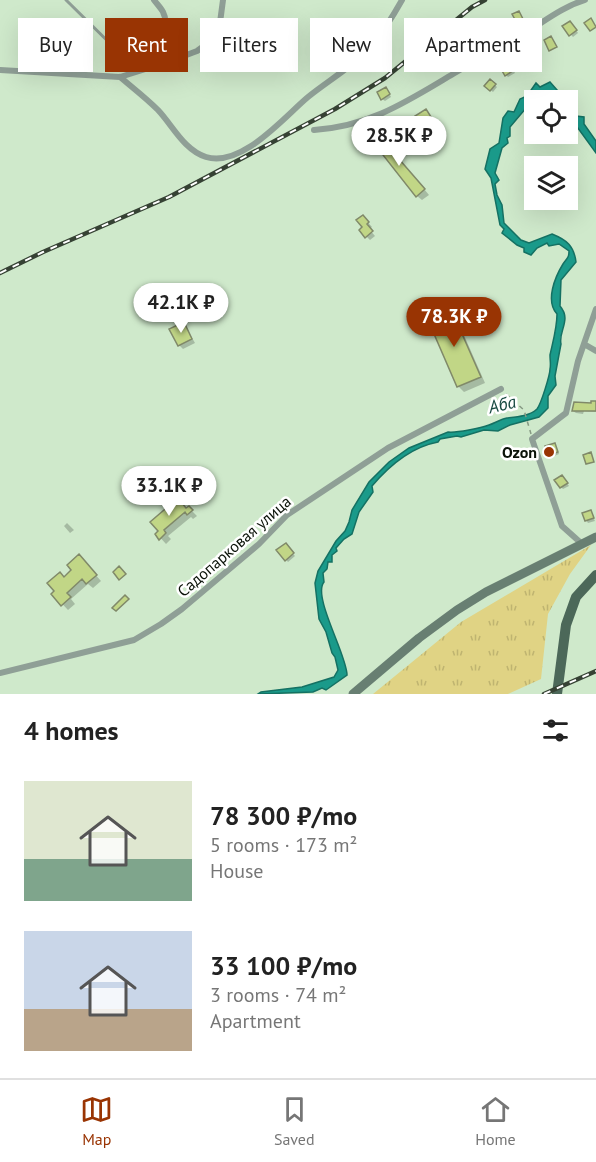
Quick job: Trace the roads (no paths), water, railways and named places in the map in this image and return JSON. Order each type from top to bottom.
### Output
[{"type":"main road","points":[[353,694],[419,638],[458,610],[486,592],[596,537]]},
{"type":"main road","points":[[557,694],[566,625],[576,597],[596,575]]},
{"type":"street","points":[[154,0],[165,18]]},
{"type":"street","points":[[188,54],[208,44],[219,30],[223,0]]},
{"type":"street","points":[[120,77],[147,99],[184,143],[207,157],[221,158],[240,152],[260,141],[308,97],[357,60],[386,27],[402,0]]},
{"type":"street","points":[[314,130],[376,117],[400,106],[555,13],[585,0]]},
{"type":"street","points":[[0,70],[120,77],[135,72]]},
{"type":"street","points":[[581,543],[562,526],[532,439],[566,413],[584,344],[596,309]]},
{"type":"street","points":[[584,344],[596,351]]},
{"type":"street","name":"Садопарковая улица","points":[[2,672],[134,640],[182,609],[251,551],[287,515],[388,448],[501,389]]},
{"type":"lane","points":[[66,0],[105,38]]},
{"type":"water","points":[[550,82],[557,90],[531,90],[536,83],[540,87]]},
{"type":"water","points":[[524,97],[524,110],[510,127],[508,143],[502,148],[495,173],[499,180],[495,184],[502,205],[504,223],[521,240],[529,243],[552,234],[557,236],[569,244],[576,262],[561,280],[560,306],[565,321],[555,376],[556,385],[548,396],[548,408],[539,417],[510,425],[498,431],[484,430],[461,437],[440,439],[438,442],[419,448],[401,458],[386,471],[372,486],[373,492],[359,512],[352,534],[336,548],[337,551],[332,555],[332,562],[328,562],[327,569],[323,573],[323,600],[347,675],[326,690],[322,688],[313,692],[258,694],[302,687],[334,677],[338,670],[326,632],[319,619],[315,583],[318,571],[336,541],[345,531],[352,510],[369,482],[389,462],[409,448],[448,432],[475,429],[505,419],[527,415],[539,406],[550,372],[550,355],[556,324],[557,314],[553,309],[552,289],[569,251],[559,244],[549,246],[547,243],[537,248],[531,255],[524,252],[524,248],[502,233],[504,229],[500,225],[491,178],[485,169],[490,149],[499,143],[503,118],[508,111],[514,112],[520,99]]},
{"type":"water","points":[[578,116],[584,117],[584,124],[596,141],[596,153],[578,128]]},
{"type":"railway","points":[[0,273],[169,197],[335,109],[385,78],[472,7],[485,0]]},
{"type":"railway","points":[[544,694],[596,671]]},
{"type":"place","name":"Ozon","points":[[549,452]]},
{"type":"water label","name":"Аба","points":[[502,404]]}]
